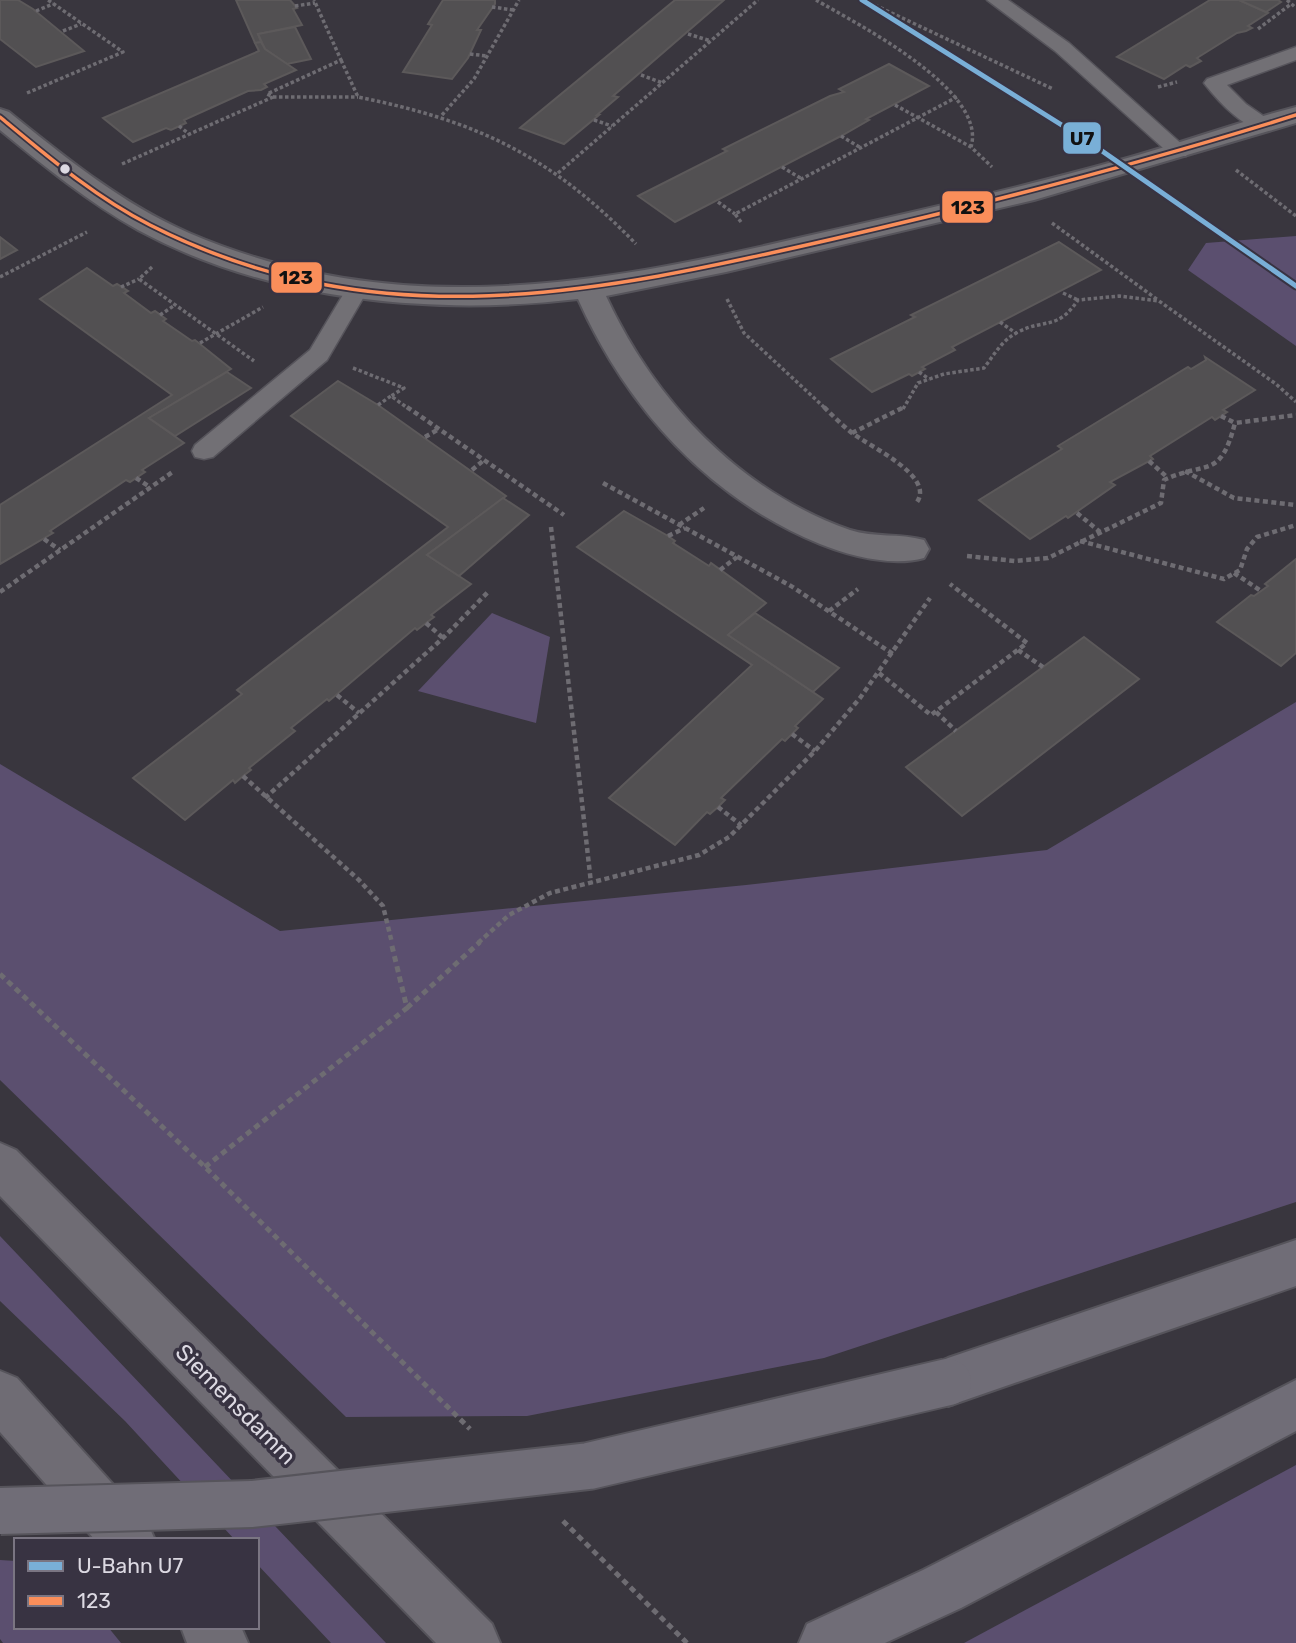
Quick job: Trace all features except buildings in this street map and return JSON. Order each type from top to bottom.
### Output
[{"type":"highway","points":[[0,1511],[252,1504],[589,1466],[948,1382],[1049,1350],[1296,1263]]},
{"type":"highway","points":[[827,1643],[942,1589],[1296,1405]]},
{"type":"main road","name":"Siemensdamm","points":[[0,1165],[473,1643]]},
{"type":"main road","points":[[0,1395],[127,1538]]},
{"type":"main road","points":[[209,1629],[221,1643]]},
{"type":"street","points":[[0,117],[94,194],[181,240],[232,260],[358,288],[449,297],[588,289],[691,270],[1023,197],[1296,116]]},
{"type":"street","points":[[588,289],[597,312],[627,365],[651,398],[685,436],[738,484],[800,524],[846,542],[912,549]]},
{"type":"lane","points":[[996,0],[1062,47],[1179,152]]},
{"type":"lane","points":[[1265,126],[1240,108],[1214,83],[1296,53]]},
{"type":"lane","points":[[204,451],[284,381],[319,355],[358,288]]},
{"type":"path","points":[[20,96],[123,52],[48,0]]},
{"type":"path","points":[[442,115],[474,79],[519,0]]},
{"type":"path","points":[[748,0],[757,1]]},
{"type":"path","points":[[816,0],[904,52],[957,97],[975,130],[971,147]]},
{"type":"path","points":[[864,0],[1060,92]]},
{"type":"path","points":[[1287,0],[1296,8]]},
{"type":"path","points":[[558,173],[757,1]]},
{"type":"path","points":[[295,6],[315,2],[358,97]]},
{"type":"path","points":[[36,11],[54,4]]},
{"type":"path","points":[[1273,20],[1292,4]]},
{"type":"path","points":[[492,7],[513,10]]},
{"type":"path","points":[[63,31],[82,24]]},
{"type":"path","points":[[688,34],[711,41]]},
{"type":"path","points":[[470,54],[487,56]]},
{"type":"path","points":[[267,94],[341,60]]},
{"type":"path","points":[[641,75],[663,83]]},
{"type":"path","points":[[261,90],[272,97]]},
{"type":"path","points":[[118,166],[272,97],[358,97],[442,115],[504,141],[558,173],[605,211],[637,244]]},
{"type":"path","points":[[735,214],[957,97]]},
{"type":"path","points":[[895,105],[971,147],[1023,197]]},
{"type":"path","points":[[594,120],[612,127]]},
{"type":"path","points":[[179,126],[189,134]]},
{"type":"path","points":[[841,136],[861,148]]},
{"type":"path","points":[[1228,164],[1296,216]]},
{"type":"path","points":[[782,167],[802,179]]},
{"type":"path","points":[[718,202],[735,214],[742,223]]},
{"type":"path","points":[[1047,219],[1276,384],[1296,402]]},
{"type":"path","points":[[0,277],[91,230]]},
{"type":"path","points":[[121,287],[139,279],[155,264]]},
{"type":"path","points":[[139,279],[284,381]]},
{"type":"path","points":[[724,293],[744,333],[852,433],[899,463],[920,485],[921,496],[917,502]]},
{"type":"path","points":[[1063,293],[1078,300],[1119,296],[1158,301]]},
{"type":"path","points":[[852,433],[904,409],[918,383],[944,374],[985,368],[1009,337],[1051,327],[1069,316],[1078,300]]},
{"type":"path","points":[[200,343],[217,336],[270,303]]},
{"type":"path","points":[[160,315],[175,305]]},
{"type":"path","points":[[1000,322],[1017,334]]},
{"type":"path","points":[[319,355],[404,388],[378,405]]},
{"type":"path","points":[[919,372],[929,379]]},
{"type":"path","points":[[391,396],[564,515]]},
{"type":"path","points":[[1221,416],[1235,423],[1296,415]]},
{"type":"path","points":[[967,556],[1014,561],[1048,558],[1161,503],[1164,480],[1184,471],[1205,470],[1227,453],[1235,423]]},
{"type":"path","points":[[425,438],[439,429]]},
{"type":"path","points":[[0,592],[204,451]]},
{"type":"path","points":[[472,470],[484,460]]},
{"type":"path","points":[[1149,461],[1168,478]]},
{"type":"path","points":[[1184,471],[1234,498],[1296,505]]},
{"type":"path","points":[[136,478],[150,487]]},
{"type":"path","points":[[603,483],[829,611],[894,654]]},
{"type":"path","points":[[679,525],[708,505]]},
{"type":"path","points":[[1077,513],[1100,532]]},
{"type":"path","points":[[1080,541],[1224,579],[1240,570],[1245,549],[1255,536],[1272,528],[1293,528],[1296,525]]},
{"type":"path","points":[[551,527],[591,883]]},
{"type":"path","points":[[668,536],[685,528]]},
{"type":"path","points":[[44,538],[60,551]]},
{"type":"path","points":[[720,570],[737,557]]},
{"type":"path","points":[[1234,573],[1261,591]]},
{"type":"path","points":[[879,673],[931,715],[1027,643],[950,584]]},
{"type":"path","points":[[829,611],[858,589]]},
{"type":"path","points":[[265,798],[443,638],[489,591]]},
{"type":"path","points":[[205,1167],[407,1008],[509,915],[550,893],[699,855],[729,837],[815,751],[894,654],[930,598]]},
{"type":"path","points":[[426,623],[443,638]]},
{"type":"path","points":[[1018,650],[1042,667]]},
{"type":"path","points":[[337,695],[359,713]]},
{"type":"path","points":[[936,712],[956,731]]},
{"type":"path","points":[[792,734],[815,751]]},
{"type":"path","points":[[243,776],[359,880],[383,906],[407,1008]]},
{"type":"path","points":[[718,807],[740,825]]},
{"type":"path","points":[[0,974],[205,1167],[480,1438]]},
{"type":"path","points":[[558,1515],[687,1643]]},
{"type":"shaded area","points":[[1296,236],[1296,346],[1188,270],[1206,243]]},
{"type":"shaded area","points":[[492,613],[550,637],[536,723],[418,691]]},
{"type":"shaded area","points":[[1296,702],[1296,1202],[824,1358],[527,1416],[346,1417],[0,1080],[0,764],[280,931],[746,885],[1047,850]]},
{"type":"shaded area","points":[[0,1236],[386,1643],[331,1643],[259,1566],[259,1538],[233,1538],[125,1421],[0,1301]]},
{"type":"shaded area","points":[[1296,1465],[1296,1643],[964,1643]]},
{"type":"shaded area","points":[[0,1560],[14,1561],[14,1629],[110,1629],[121,1643],[3,1643],[0,1639]]},
{"type":"metro line","name":"U7","points":[[862,0],[1092,144],[1296,286]]},
{"type":"transit line","name":"123","points":[[0,117],[72,175],[110,201],[150,225],[201,248],[254,267],[309,281],[422,296],[479,297],[591,289],[719,265],[1016,195],[1185,149],[1296,115]]}]
